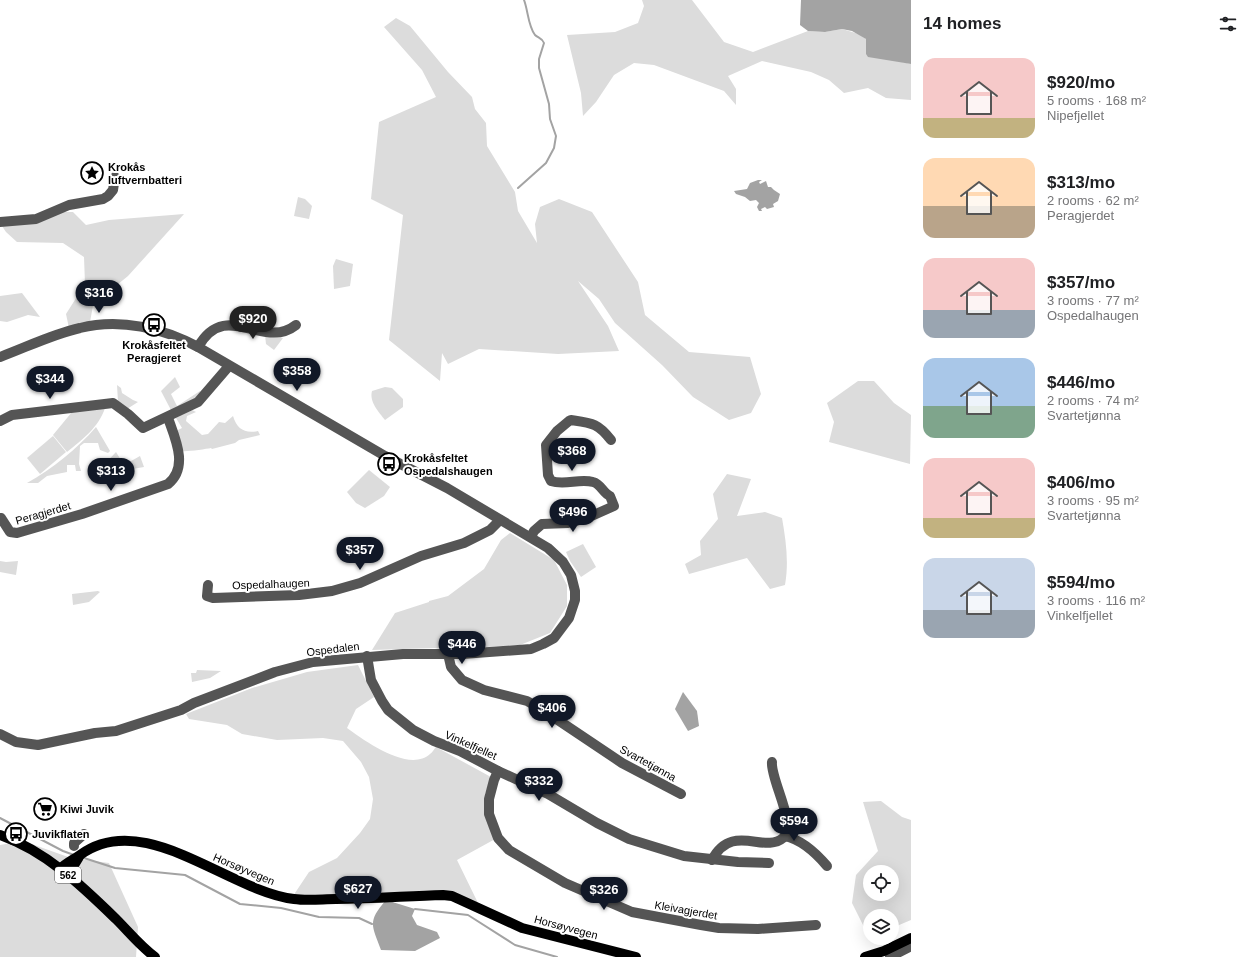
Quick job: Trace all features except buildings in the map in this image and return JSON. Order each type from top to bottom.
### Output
[{"type":"main road","name":"562","points":[[0,835],[33,851],[63,874],[155,957]]},
{"type":"main road","name":"562","points":[[0,839],[28,856],[63,874]]},
{"type":"main road","name":"Horsøyvegen","points":[[63,874],[74,866],[79,856],[94,847],[115,842],[137,842],[165,847],[253,888],[292,899],[357,899],[443,895],[452,896],[522,928],[636,957]]},
{"type":"main road","points":[[865,957],[884,951],[911,938]]},
{"type":"street","points":[[0,222],[36,219],[64,206],[103,199],[113,190],[115,177]]},
{"type":"street","name":"Ospedalen","points":[[0,357],[80,328],[100,325],[123,325],[151,328],[169,333],[198,346],[229,366],[343,430],[385,456],[447,488],[531,537],[556,554],[564,562],[571,575],[576,600],[571,615],[554,638],[531,649],[503,652],[448,654],[428,653],[367,656],[314,662],[275,672],[194,703],[181,710],[116,731],[95,733],[38,745],[16,742],[0,734]]},
{"type":"street","points":[[198,346],[209,331],[220,326],[228,325],[281,332],[287,331],[296,325]]},
{"type":"street","points":[[0,421],[12,415],[113,403],[143,428],[168,418],[198,402],[229,366]]},
{"type":"street","name":"Peragjerdet","points":[[1,518],[10,532],[18,533],[82,514],[168,484],[174,477],[180,460],[175,436],[168,418]]},
{"type":"street","points":[[531,537],[534,531],[542,524],[568,523],[587,518],[614,506],[610,496],[595,483],[588,481],[560,484],[551,481],[548,475],[546,445],[557,430],[569,421],[591,423],[599,426],[611,440]]},
{"type":"street","name":"Ospedalhaugen","points":[[208,584],[207,596],[213,598],[299,595],[332,591],[360,583],[421,556],[464,543],[490,530],[500,520]]},
{"type":"street","name":"Svartetjønna","points":[[448,654],[451,667],[462,680],[484,690],[527,701],[544,710],[622,763],[681,794]]},
{"type":"street","name":"Vinkelfjellet","points":[[367,656],[370,678],[376,692],[388,710],[413,730],[434,742],[460,751],[498,771],[548,794],[597,823],[629,839],[671,853],[712,860],[769,863]]},
{"type":"street","points":[[712,860],[721,848],[736,840],[748,839],[771,843],[778,841],[785,836],[787,828],[786,814],[773,773],[772,762]]},
{"type":"street","name":"Kleivagjerdet","points":[[498,771],[489,799],[489,814],[498,838],[506,848],[565,883],[632,912],[701,926],[758,929],[816,925]]},
{"type":"street","points":[[74,846],[74,844],[84,834]]},
{"type":"street","points":[[785,836],[797,840],[808,847],[827,866]]},
{"type":"street","points":[[890,957],[911,946]]},
{"type":"shaded area","points":[[642,0],[692,0],[724,42],[753,52],[808,31],[825,32],[842,29],[859,34],[866,39],[866,54],[911,64],[911,100],[886,98],[868,88],[844,93],[829,80],[811,72],[762,61],[728,76],[736,89],[736,105],[724,91],[654,65],[634,63],[614,75],[596,102],[583,116],[581,93],[567,35],[615,32],[638,23],[644,6]]},
{"type":"shaded area","points":[[801,0],[911,0],[911,64],[868,57],[866,54],[866,39],[852,31],[842,29],[825,32],[808,31],[800,25]]},
{"type":"shaded area","points":[[396,18],[410,26],[448,72],[472,97],[475,109],[486,123],[487,146],[515,192],[518,211],[537,243],[535,224],[540,207],[559,199],[592,212],[638,282],[645,315],[689,352],[750,357],[761,394],[751,413],[729,420],[693,397],[662,365],[615,323],[599,299],[578,281],[608,326],[619,351],[558,354],[479,349],[448,364],[442,353],[440,381],[389,340],[403,215],[371,199],[379,122],[436,97],[422,70],[384,27]]},
{"type":"shaded area","points":[[762,180],[759,182],[760,184],[766,181],[768,187],[771,187],[780,194],[778,201],[773,204],[774,207],[767,209],[765,207],[761,209],[762,211],[759,211],[757,207],[759,203],[756,200],[750,201],[745,197],[736,194],[734,191],[747,189],[750,183]]},
{"type":"shaded area","points":[[298,197],[305,199],[312,206],[309,219],[294,216]]},
{"type":"shaded area","points":[[55,212],[73,212],[86,225],[109,220],[184,214],[128,276],[102,297],[94,300],[90,322],[69,328],[66,314],[85,284],[84,257],[63,243],[17,242],[6,232],[0,223]]},
{"type":"shaded area","points":[[336,259],[353,264],[350,286],[334,289],[333,266]]},
{"type":"shaded area","points":[[22,293],[40,317],[28,315],[7,322],[0,321],[0,296]]},
{"type":"shaded area","points":[[265,335],[283,338],[274,350],[266,344]]},
{"type":"shaded area","points":[[175,377],[180,387],[171,394],[177,406],[200,391],[202,394],[172,412],[161,391]]},
{"type":"shaded area","points":[[858,381],[874,381],[894,403],[911,415],[910,464],[829,442],[834,422],[827,403]]},
{"type":"shaded area","points":[[117,385],[121,388],[122,393],[138,402],[127,409],[118,402]]},
{"type":"shaded area","points":[[385,387],[392,388],[403,399],[403,407],[385,420],[375,407],[371,395],[372,391]]},
{"type":"shaded area","points":[[105,408],[99,421],[94,427],[84,438],[67,452],[53,435],[72,412]]},
{"type":"shaded area","points":[[192,410],[196,412],[187,416],[186,421],[202,435],[208,434],[219,422],[225,423],[233,416],[242,430],[249,432],[258,431],[260,435],[212,449],[182,451],[176,431],[182,428],[176,418]]},
{"type":"shaded area","points":[[96,427],[110,451],[108,453],[100,450],[98,443],[84,443],[80,446],[79,464],[81,471],[76,471],[75,465],[67,465],[67,472],[47,476],[38,483],[27,483],[64,458]]},
{"type":"shaded area","points":[[53,436],[66,452],[40,474],[27,458]]},
{"type":"shaded area","points":[[116,452],[124,465],[140,456],[144,467],[109,473],[102,467]]},
{"type":"shaded area","points":[[369,470],[390,487],[384,496],[365,508],[356,503],[347,492]]},
{"type":"shaded area","points":[[727,474],[751,479],[737,516],[765,512],[782,518],[785,535],[787,568],[785,585],[770,589],[747,558],[689,574],[685,564],[701,555],[700,541],[718,519],[713,494]]},
{"type":"shaded area","points":[[510,533],[554,560],[567,585],[567,606],[550,633],[520,645],[452,649],[435,648],[372,650],[395,613],[448,596],[484,569],[501,540]]},
{"type":"shaded area","points":[[583,544],[596,567],[581,577],[570,561],[566,552]]},
{"type":"shaded area","points":[[0,561],[18,561],[16,575],[0,572]]},
{"type":"shaded area","points":[[100,592],[89,602],[73,605],[72,594]]},
{"type":"shaded area","points":[[358,665],[374,697],[356,709],[347,728],[376,747],[399,758],[411,760],[421,759],[431,753],[436,747],[491,777],[485,794],[485,815],[497,838],[457,860],[478,903],[455,894],[293,896],[309,872],[337,858],[360,833],[370,819],[373,799],[369,777],[361,762],[343,741],[323,738],[277,740],[242,734],[227,725],[189,719],[186,714],[252,688],[307,672]]},
{"type":"shaded area","points":[[197,670],[221,671],[210,678],[192,682],[191,673],[196,673]]},
{"type":"shaded area","points":[[683,692],[697,711],[699,726],[688,731],[675,709]]},
{"type":"shaded area","points":[[881,801],[902,817],[911,820],[911,920],[899,925],[899,909],[863,909],[863,925],[852,903],[856,875],[863,867],[863,901],[899,901],[899,865],[865,865],[878,851],[863,802]]},
{"type":"shaded area","points":[[23,841],[71,858],[109,863],[138,927],[136,957],[0,957],[0,845]]},
{"type":"shaded area","points":[[386,900],[415,909],[412,916],[417,925],[437,932],[440,938],[415,951],[381,950],[375,935],[373,924],[376,914]]},
{"type":"waterway","points":[[518,188],[546,163],[554,148],[556,136],[550,119],[549,104],[539,68],[539,59],[544,43],[535,35],[529,23],[524,0]]},
{"type":"waterway","points":[[0,818],[63,851],[74,855]]},
{"type":"waterway","points":[[84,858],[115,868],[185,875],[240,904],[281,908],[319,917],[359,918],[372,924]]},
{"type":"waterway","points":[[415,909],[468,915],[515,945],[557,957]]},
{"type":"place","name":"Krokås luftvernbatteri","points":[[92,173]]},
{"type":"place","name":"Krokåsfeltet Peragjeret","points":[[154,325]]},
{"type":"place","name":"Krokåsfeltet Ospedalshaugen","points":[[389,464]]},
{"type":"place","name":"Kiwi Juvik","points":[[45,809]]},
{"type":"place","name":"Juvikflaten","points":[[16,834]]}]
